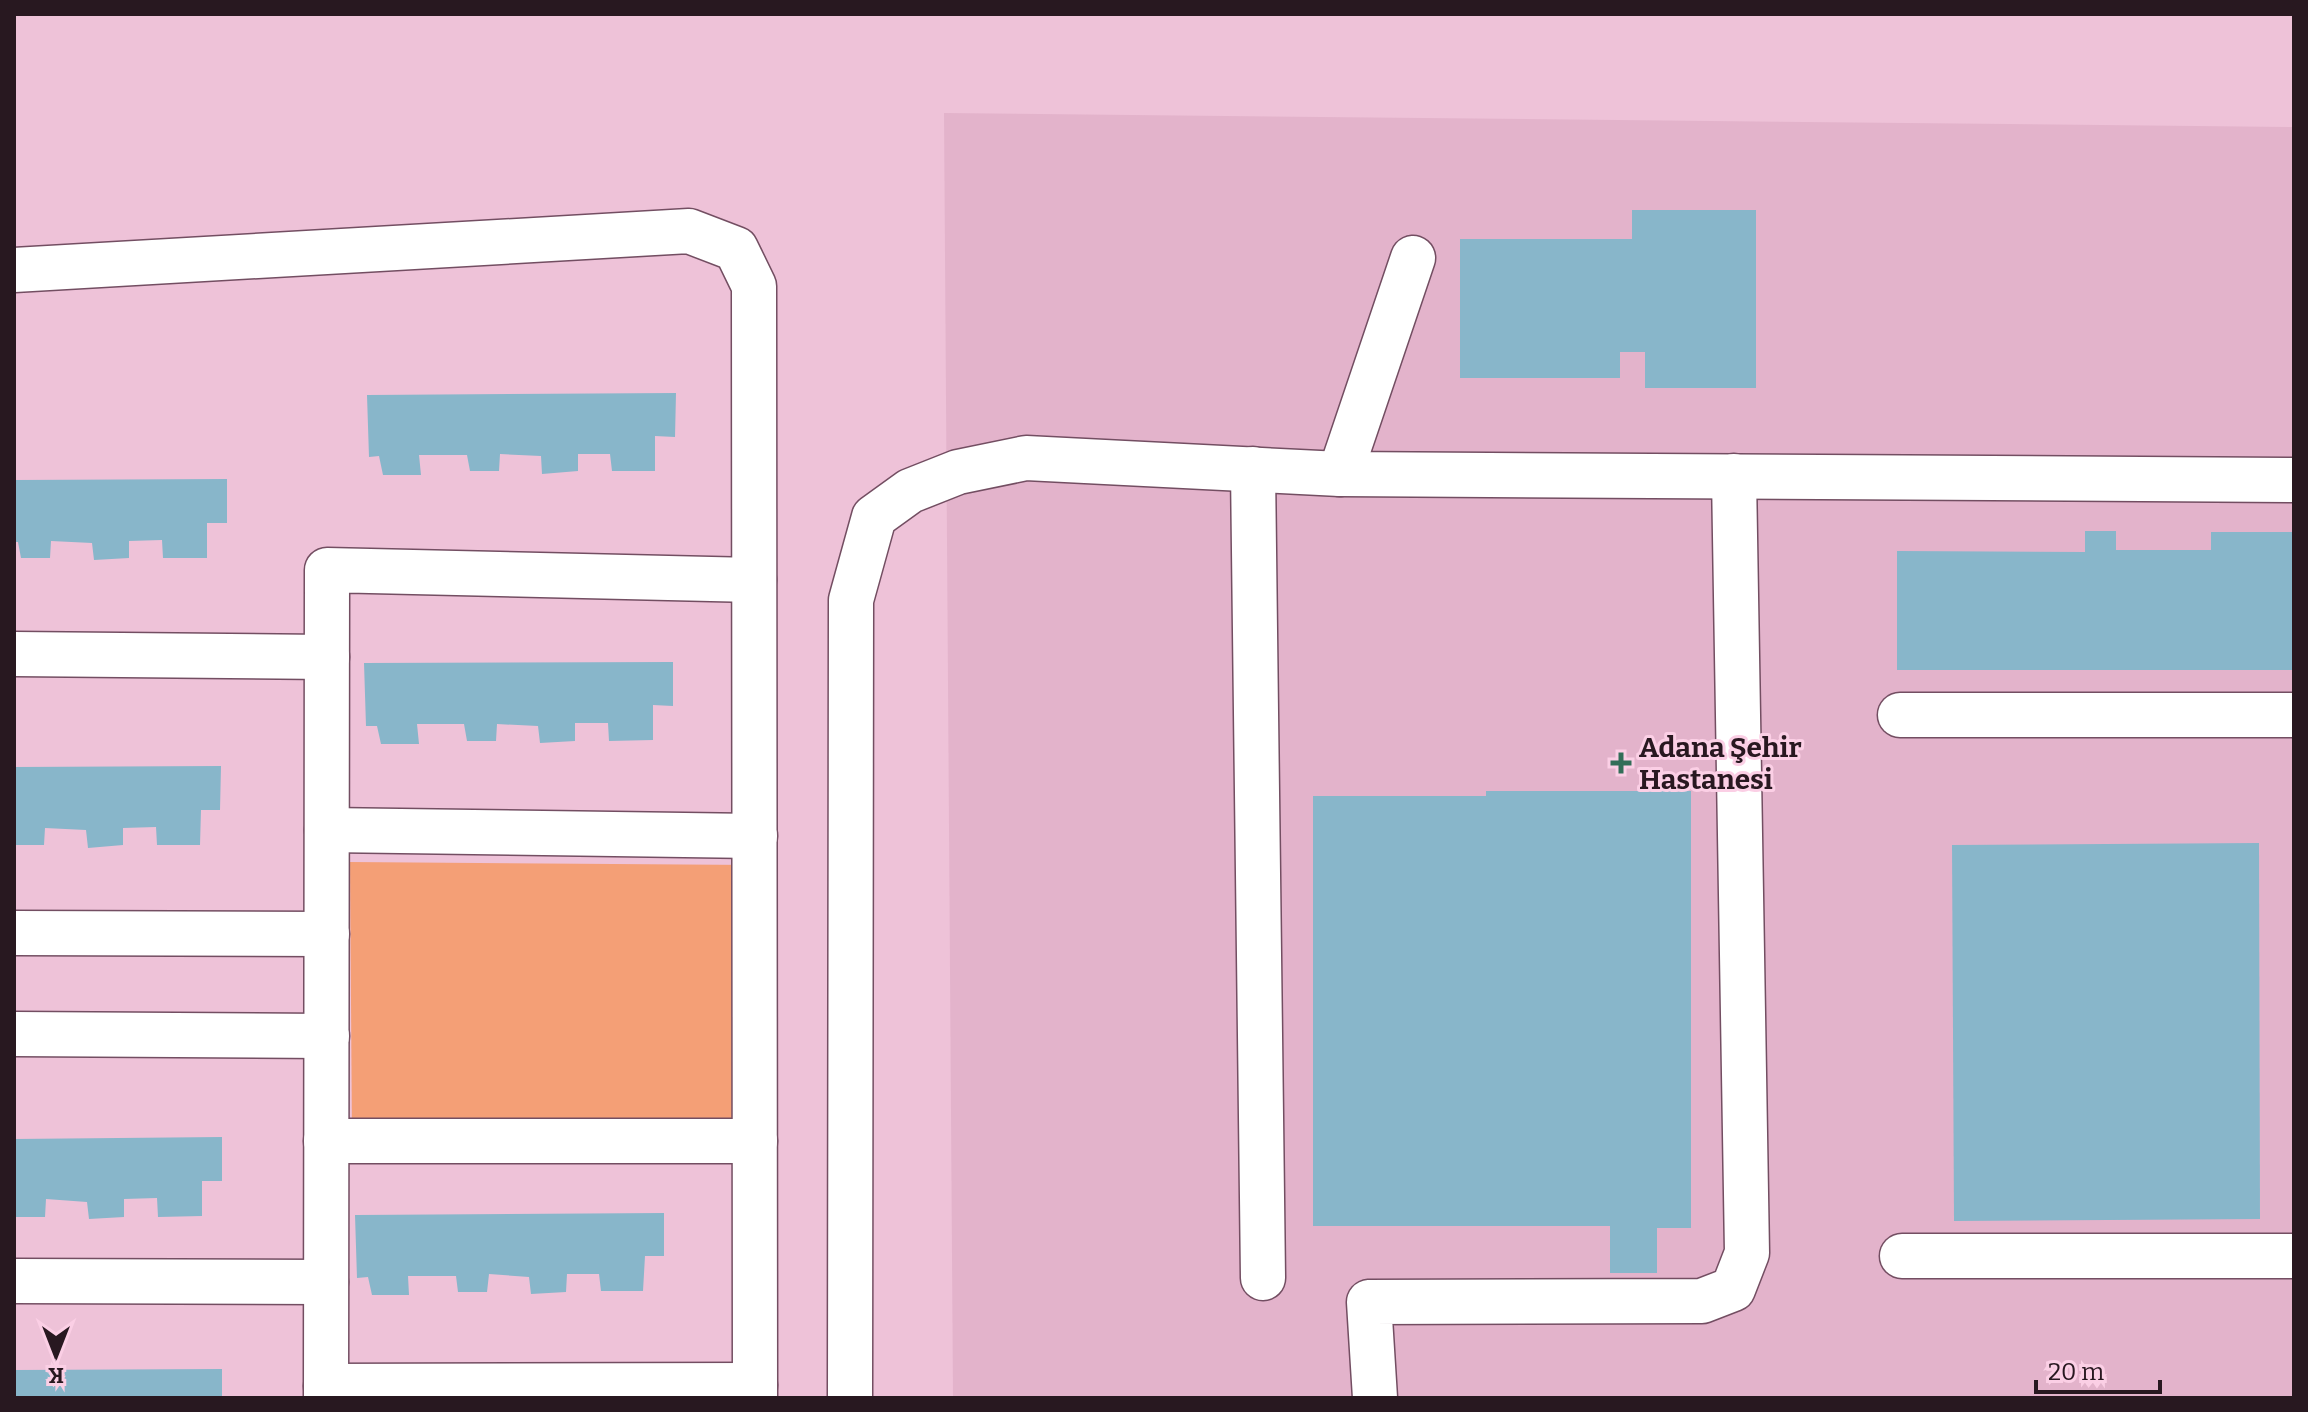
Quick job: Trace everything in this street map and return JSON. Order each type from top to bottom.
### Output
[{"type":"street","points":[[14,270],[689,231],[736,249],[754,286],[755,1392],[326,1392],[327,570],[754,580]]},
{"type":"street","points":[[1340,474],[1413,258]]},
{"type":"street","points":[[850,1398],[851,600],[874,517],[910,491],[958,472],[1026,458],[1340,474],[2294,480]]},
{"type":"street","points":[[1253,469],[1263,1278]]},
{"type":"street","points":[[1375,1398],[1369,1302],[1702,1301],[1733,1289],[1747,1253],[1734,476]]},
{"type":"street","points":[[14,654],[327,657]]},
{"type":"street","points":[[1900,715],[2294,715]]},
{"type":"street","points":[[327,830],[755,836]]},
{"type":"street","points":[[14,933],[327,934]]},
{"type":"street","points":[[14,1034],[327,1036]]},
{"type":"street","points":[[326,1141],[755,1141]]},
{"type":"street","points":[[1902,1256],[2294,1256]]},
{"type":"street","points":[[14,1281],[326,1282]]},
{"type":"shaded area","name":"Adana Şehir Hastanesi","points":[[944,113],[2294,127],[2294,1398],[953,1398]]},
{"type":"shaded area","points":[[350,862],[754,865],[754,1135],[352,1139]]},
{"type":"building","points":[[1632,210],[1756,210],[1756,388],[1645,388],[1645,352],[1620,352],[1620,378],[1460,378],[1460,239],[1632,239]]},
{"type":"building","points":[[676,393],[675,437],[655,436],[655,471],[612,471],[610,454],[578,454],[578,471],[542,474],[541,456],[500,454],[499,471],[470,471],[467,455],[419,455],[421,475],[383,475],[379,456],[369,457],[367,395]]},
{"type":"building","points":[[227,479],[227,523],[207,523],[207,558],[163,558],[162,540],[129,541],[129,558],[94,560],[92,543],[51,541],[50,558],[21,558],[18,542],[14,542],[14,480]]},
{"type":"building","points":[[2085,531],[2116,531],[2116,550],[2211,550],[2211,532],[2294,532],[2294,670],[1897,670],[1897,551],[2085,552]]},
{"type":"building","points":[[673,662],[673,706],[653,705],[653,740],[609,741],[608,723],[575,723],[575,741],[540,743],[538,726],[497,724],[496,741],[467,741],[464,724],[417,724],[419,744],[381,744],[377,726],[366,726],[364,663]]},
{"type":"building","points":[[221,766],[220,810],[201,810],[200,845],[157,845],[156,827],[123,828],[123,845],[88,848],[86,830],[45,828],[44,845],[15,845],[14,767]]},
{"type":"building","points":[[1486,791],[1691,791],[1691,1228],[1657,1228],[1657,1273],[1610,1273],[1610,1226],[1313,1226],[1313,796],[1486,796]]},
{"type":"building","points":[[2259,843],[2260,1219],[1954,1221],[1952,845]]},
{"type":"building","points":[[222,1137],[222,1181],[202,1181],[202,1216],[158,1217],[157,1198],[124,1199],[124,1217],[89,1219],[87,1202],[46,1199],[45,1217],[16,1217],[14,1139]]},
{"type":"building","points":[[664,1213],[664,1256],[645,1256],[643,1291],[601,1291],[599,1274],[567,1274],[566,1292],[531,1294],[529,1277],[489,1274],[487,1292],[458,1292],[456,1276],[408,1276],[409,1295],[372,1295],[368,1277],[357,1278],[355,1215]]},
{"type":"building","points":[[222,1369],[222,1398],[14,1398],[14,1370]]},
{"type":"place","name":"Adana Şehir Hastanesi","points":[[1621,763]]}]
